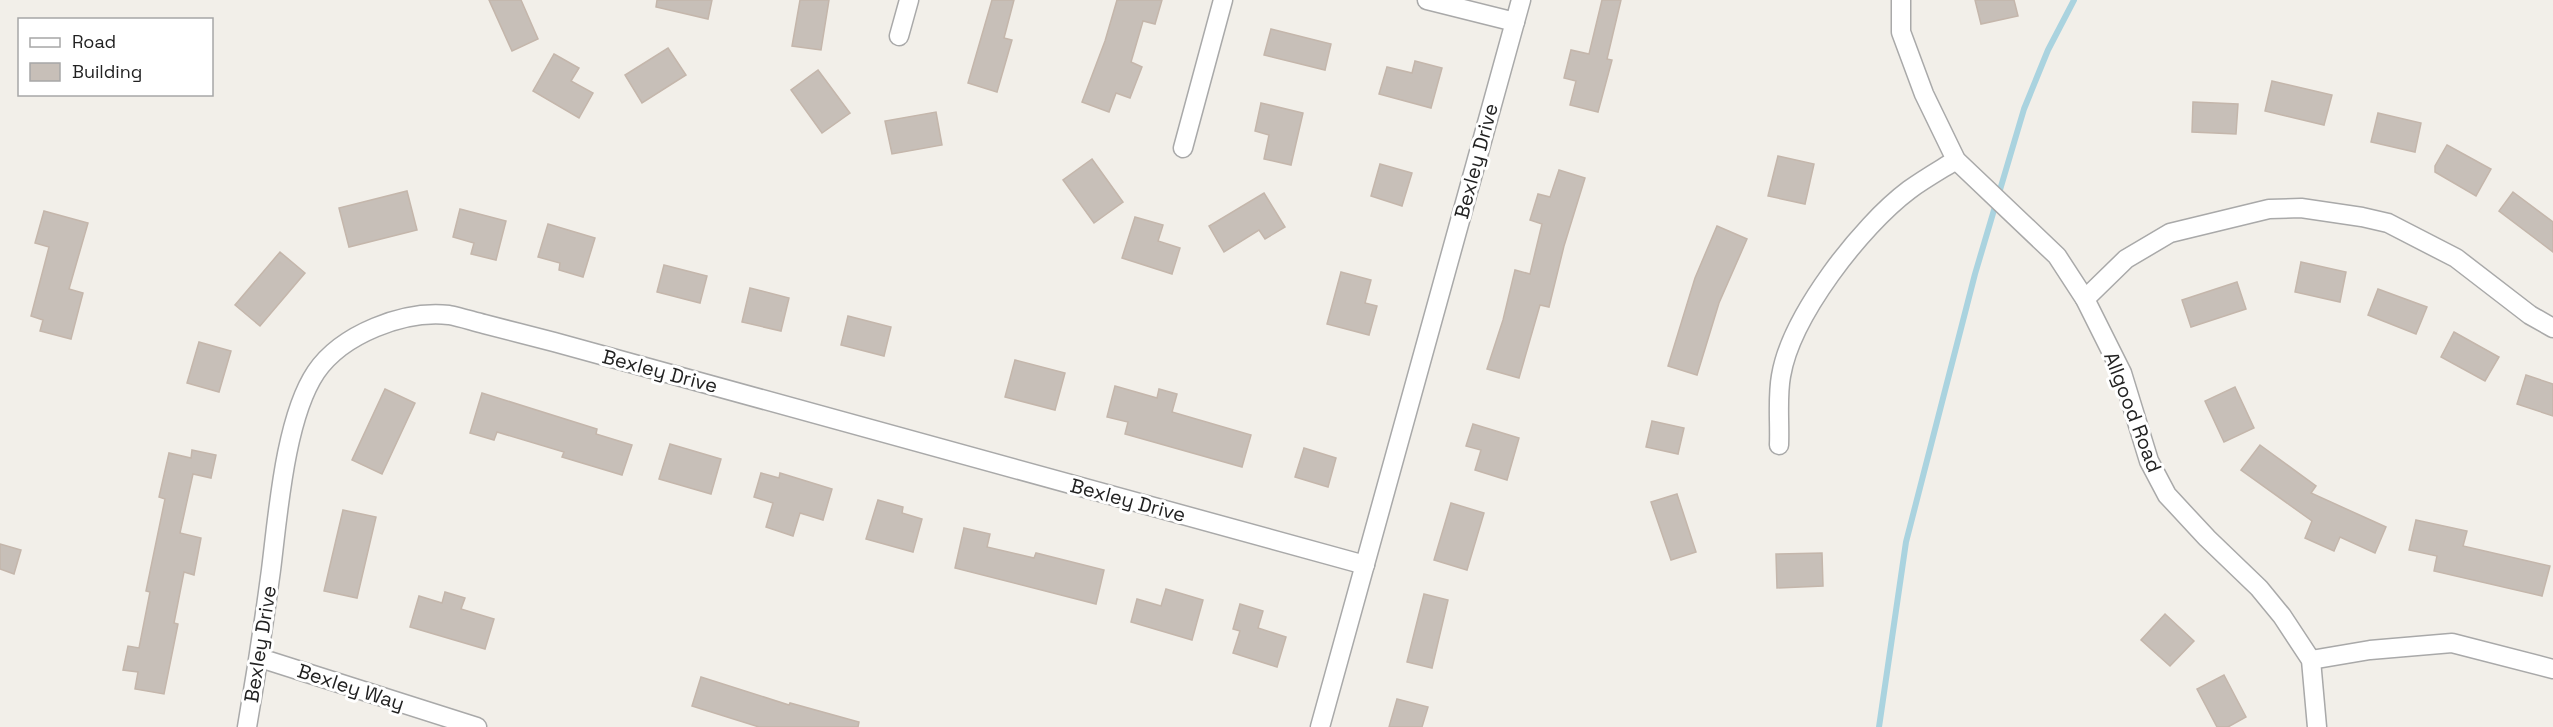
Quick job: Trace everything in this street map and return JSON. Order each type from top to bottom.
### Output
[{"type":"street","points":[[899,36],[909,0]]},
{"type":"street","points":[[1183,147],[1223,0]]},
{"type":"street","points":[[1427,0],[1515,22]]},
{"type":"street","name":"Bexley Drive","points":[[1320,727],[1521,0]]},
{"type":"street","name":"Allgood Road","points":[[1901,0],[1901,32],[1924,94],[1956,160],[2057,256],[2085,299],[2122,373],[2149,461],[2167,495],[2207,538],[2259,588],[2282,616],[2311,660],[2317,727]]},
{"type":"street","points":[[1779,445],[1781,376],[1797,330],[1826,279],[1872,225],[1909,190],[1956,160]]},
{"type":"street","points":[[2085,299],[2126,259],[2170,233],[2269,209],[2301,208],[2388,223],[2456,258],[2530,315],[2553,328]]},
{"type":"street","name":"Bexley Drive","points":[[247,727],[260,658],[282,484],[297,415],[306,392],[317,371],[350,338],[380,325],[411,317],[448,315],[555,342],[1365,565]]},
{"type":"street","points":[[2311,660],[2370,650],[2452,644],[2553,669]]},
{"type":"street","name":"Bexley Way","points":[[260,658],[477,727]]},
{"type":"building","points":[[489,0],[521,0],[538,39],[512,51]]},
{"type":"building","points":[[657,0],[712,0],[708,19],[656,7]]},
{"type":"building","points":[[800,0],[829,0],[821,50],[792,46]]},
{"type":"building","points":[[992,0],[1014,0],[1004,38],[1012,40],[997,92],[968,83]]},
{"type":"building","points":[[1117,0],[1162,0],[1155,24],[1143,21],[1131,62],[1142,67],[1130,98],[1116,93],[1109,112],[1082,102],[1105,41]]},
{"type":"building","points":[[1602,0],[1621,0],[1607,59],[1612,60],[1598,112],[1570,105],[1576,81],[1564,78],[1571,50],[1589,54]]},
{"type":"building","points":[[1975,0],[2014,0],[2018,16],[1981,24]]},
{"type":"building","points":[[1271,29],[1331,44],[1325,70],[1264,55]]},
{"type":"building","points":[[668,48],[686,75],[642,103],[625,75]]},
{"type":"building","points":[[554,54],[579,68],[571,81],[593,93],[579,118],[533,91]]},
{"type":"building","points":[[1415,61],[1442,68],[1431,108],[1379,94],[1387,67],[1412,73]]},
{"type":"building","points":[[818,70],[850,113],[822,133],[791,90]]},
{"type":"building","points":[[2272,81],[2332,95],[2324,125],[2265,111]]},
{"type":"building","points":[[2193,102],[2238,104],[2236,134],[2192,132]]},
{"type":"building","points":[[1261,103],[1303,113],[1291,165],[1264,159],[1269,135],[1255,131]]},
{"type":"building","points":[[936,112],[942,145],[892,154],[885,121]]},
{"type":"building","points":[[2378,113],[2421,123],[2415,152],[2371,142]]},
{"type":"building","points":[[2447,145],[2491,169],[2476,196],[2435,172],[2435,166]]},
{"type":"building","points":[[1778,156],[1814,164],[1805,204],[1768,196]]},
{"type":"building","points":[[1092,159],[1123,202],[1094,223],[1063,180]]},
{"type":"building","points":[[1380,164],[1412,173],[1402,206],[1371,196]]},
{"type":"building","points":[[1559,170],[1585,178],[1564,246],[1549,307],[1540,305],[1519,378],[1487,369],[1503,320],[1515,270],[1530,274],[1542,224],[1530,220],[1538,194],[1550,197]]},
{"type":"building","points":[[407,191],[417,230],[349,247],[339,208]]},
{"type":"building","points":[[2513,192],[2553,222],[2553,252],[2499,211]]},
{"type":"building","points":[[1264,193],[1285,227],[1265,239],[1259,230],[1224,252],[1209,226]]},
{"type":"building","points":[[460,209],[506,221],[496,260],[471,254],[474,243],[453,237]]},
{"type":"building","points":[[44,211],[88,223],[69,289],[83,293],[71,339],[40,331],[43,320],[31,316],[49,247],[35,243]]},
{"type":"building","points":[[1135,217],[1163,225],[1158,241],[1180,248],[1172,274],[1122,258]]},
{"type":"building","points":[[548,224],[595,238],[583,277],[559,270],[560,263],[538,257]]},
{"type":"building","points":[[1717,226],[1747,239],[1719,303],[1697,375],[1668,366],[1695,278]]},
{"type":"building","points":[[280,252],[305,273],[260,326],[235,305]]},
{"type":"building","points":[[2301,262],[2346,272],[2340,302],[2295,292]]},
{"type":"building","points":[[664,265],[707,276],[700,303],[657,292]]},
{"type":"building","points":[[1341,272],[1371,280],[1365,303],[1377,306],[1369,335],[1327,324]]},
{"type":"building","points":[[2237,282],[2246,309],[2191,327],[2182,300]]},
{"type":"building","points":[[750,288],[789,298],[781,331],[742,322]]},
{"type":"building","points":[[2378,289],[2427,307],[2416,334],[2368,315]]},
{"type":"building","points":[[848,316],[891,327],[884,356],[841,345]]},
{"type":"building","points":[[2454,332],[2499,357],[2485,381],[2441,357]]},
{"type":"building","points":[[199,342],[231,351],[219,392],[187,383]]},
{"type":"building","points":[[1015,360],[1065,373],[1055,410],[1005,397]]},
{"type":"building","points":[[2526,375],[2553,384],[2553,416],[2517,404]]},
{"type":"building","points":[[1115,386],[1157,398],[1159,389],[1177,394],[1172,412],[1251,435],[1242,467],[1125,434],[1128,422],[1107,417]]},
{"type":"building","points":[[2235,387],[2254,428],[2224,442],[2205,401]]},
{"type":"building","points":[[385,389],[415,403],[382,474],[352,460]]},
{"type":"building","points":[[482,393],[597,429],[596,434],[632,445],[622,475],[562,457],[564,452],[497,432],[494,440],[470,433]]},
{"type":"building","points":[[1652,421],[1684,428],[1678,454],[1646,447]]},
{"type":"building","points":[[1473,424],[1519,438],[1507,480],[1475,470],[1481,450],[1466,446]]},
{"type":"building","points":[[670,444],[721,459],[711,494],[659,479]]},
{"type":"building","points":[[2260,445],[2316,486],[2311,493],[2386,527],[2375,553],[2340,537],[2334,551],[2305,538],[2312,521],[2241,470]]},
{"type":"building","points":[[1304,448],[1336,458],[1328,487],[1295,477]]},
{"type":"building","points":[[192,450],[216,455],[211,478],[193,474],[180,533],[201,538],[194,575],[184,572],[174,623],[178,624],[164,694],[135,689],[138,672],[123,670],[128,646],[139,648],[150,592],[146,591],[165,499],[159,497],[169,453],[191,458]]},
{"type":"building","points":[[761,473],[779,478],[780,473],[832,489],[823,520],[800,513],[793,536],[766,527],[773,503],[754,497]]},
{"type":"building","points":[[1677,494],[1696,552],[1671,560],[1651,502]]},
{"type":"building","points":[[878,500],[903,507],[902,513],[922,519],[913,552],[866,539]]},
{"type":"building","points":[[1451,503],[1484,513],[1467,570],[1434,560]]},
{"type":"building","points":[[343,510],[376,517],[357,598],[324,591]]},
{"type":"building","points":[[2416,520],[2467,531],[2463,546],[2550,566],[2542,596],[2434,571],[2437,556],[2409,550]]},
{"type":"building","points":[[964,528],[990,534],[987,547],[1034,558],[1036,553],[1104,570],[1096,604],[955,568]]},
{"type":"building","points":[[0,544],[21,550],[14,574],[0,569]]},
{"type":"building","points":[[1822,553],[1823,586],[1777,588],[1776,554]]},
{"type":"building","points":[[1166,589],[1203,600],[1192,640],[1131,622],[1137,599],[1161,606]]},
{"type":"building","points":[[445,592],[465,598],[461,609],[494,619],[485,649],[410,627],[419,596],[442,603]]},
{"type":"building","points":[[1424,594],[1448,600],[1432,668],[1407,662]]},
{"type":"building","points":[[1240,604],[1263,611],[1258,628],[1286,637],[1277,667],[1233,653],[1240,631],[1233,629]]},
{"type":"building","points":[[2165,614],[2194,641],[2170,666],[2141,640]]},
{"type":"building","points":[[2224,675],[2246,717],[2228,727],[2217,727],[2197,689]]},
{"type":"building","points":[[701,677],[789,705],[790,703],[859,722],[858,727],[759,727],[692,706]]},
{"type":"building","points":[[1397,699],[1428,707],[1422,727],[1389,727]]},
{"type":"waterway","points":[[1879,727],[1906,542],[1975,274],[2024,109],[2048,50],[2074,0]]}]
